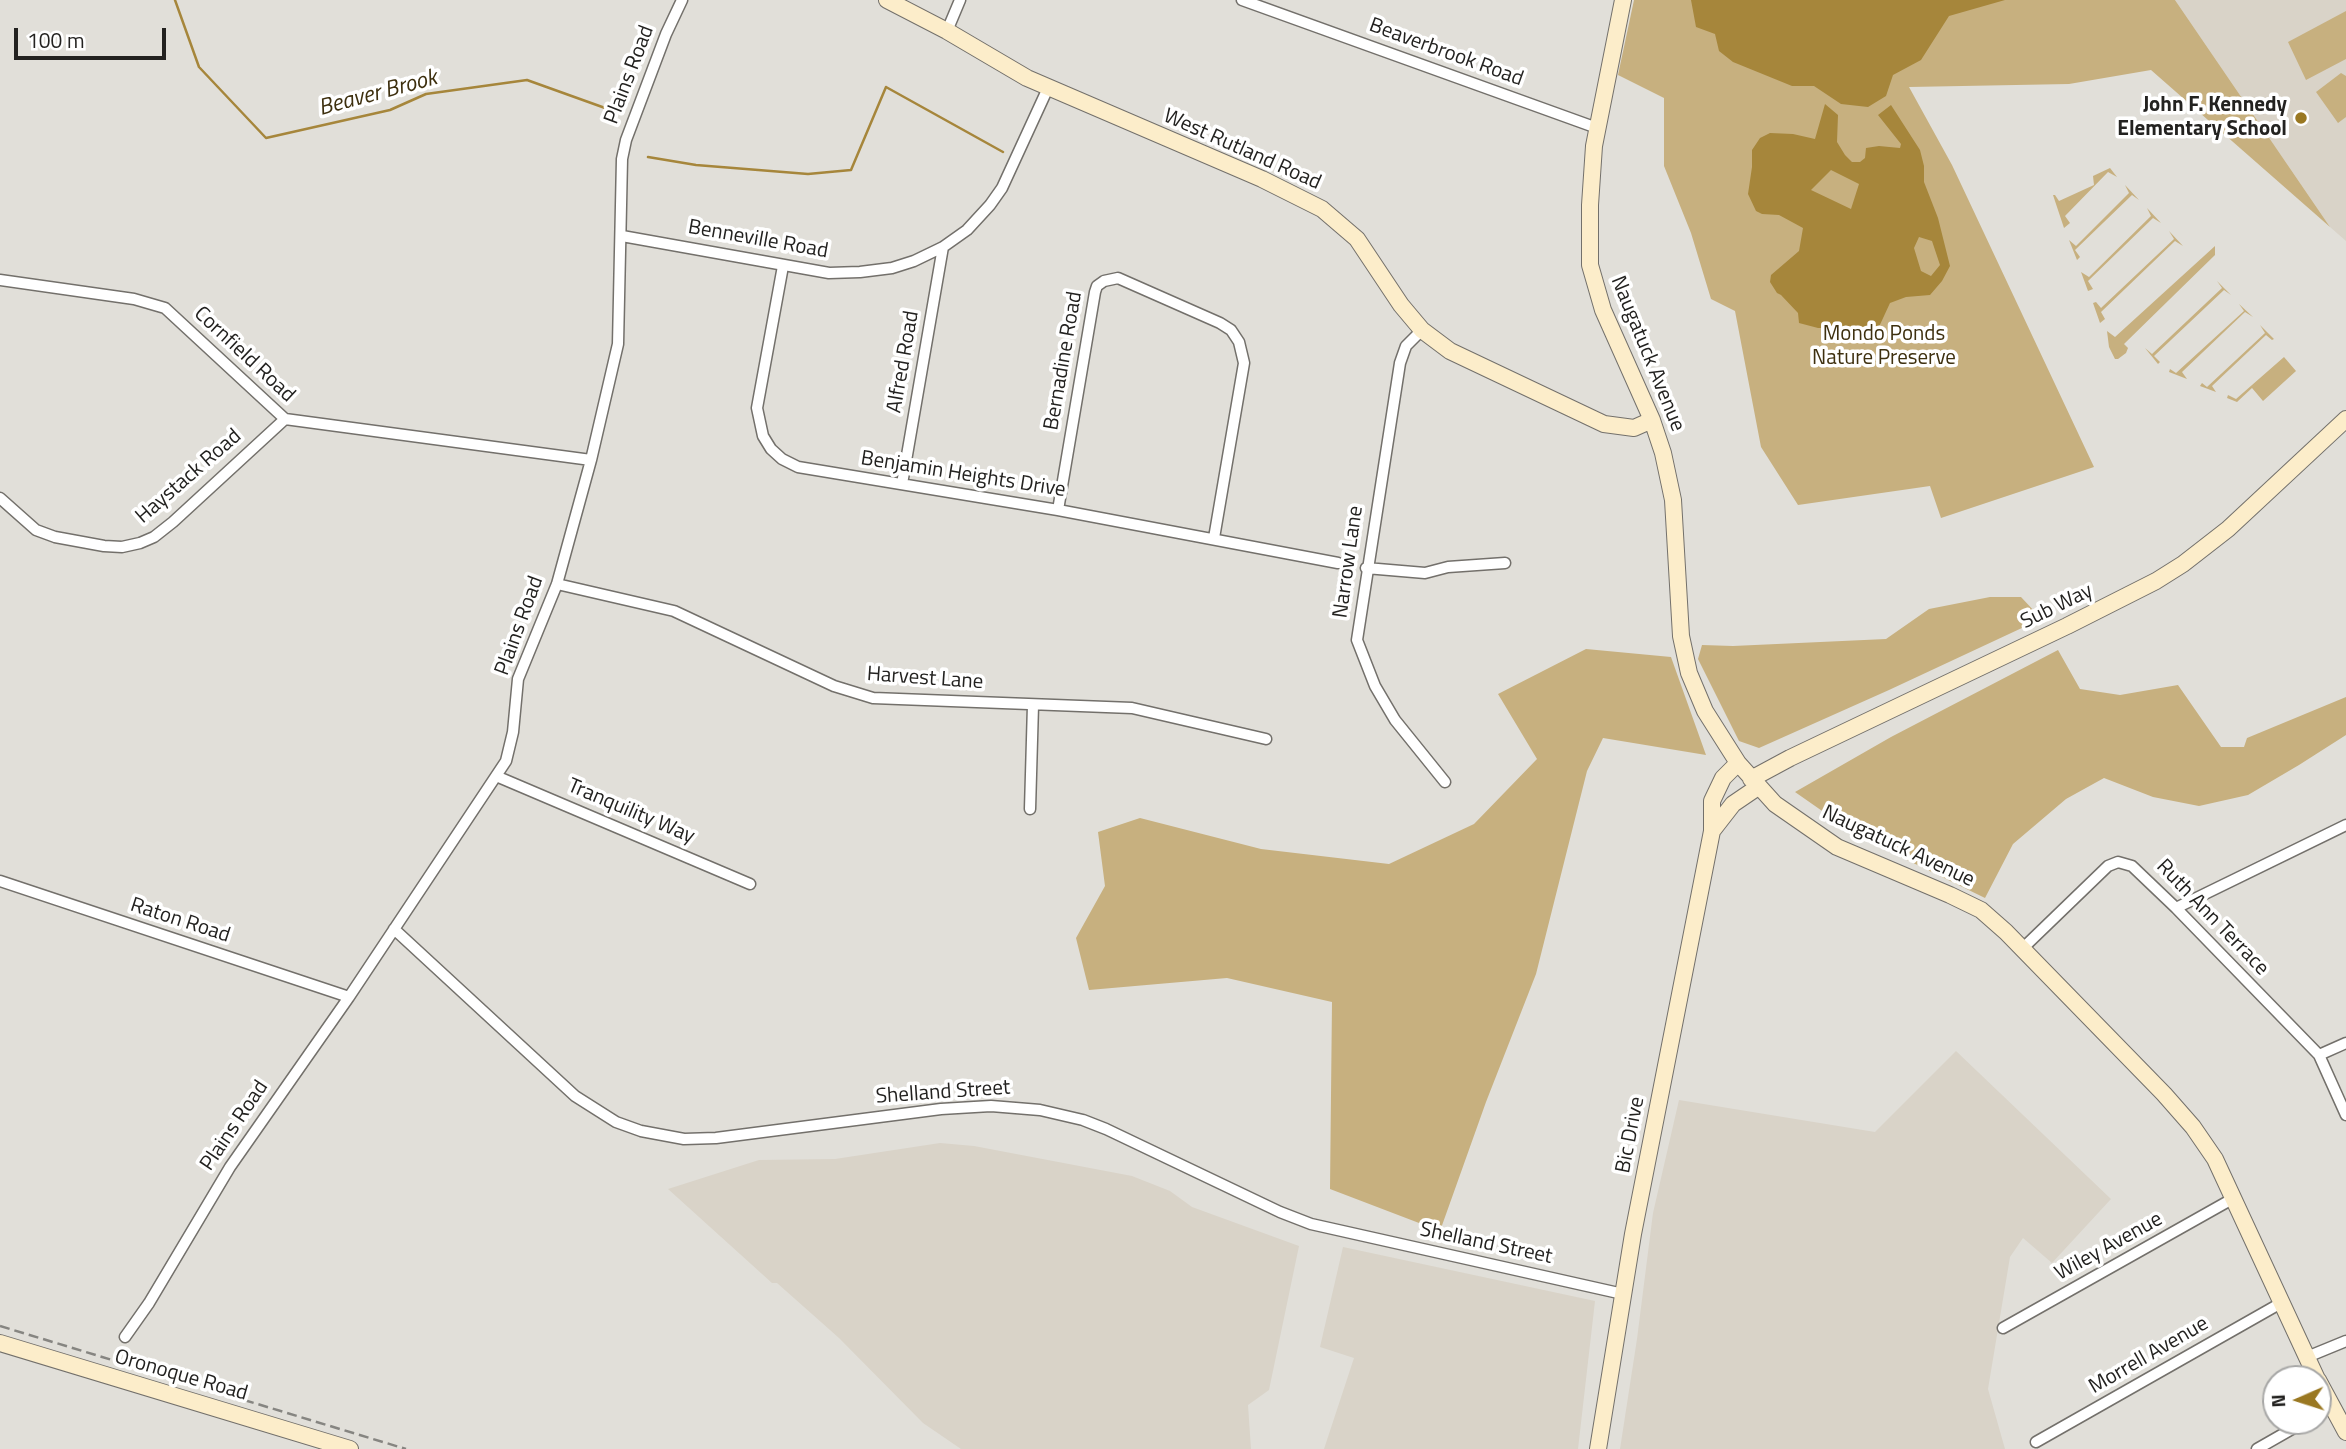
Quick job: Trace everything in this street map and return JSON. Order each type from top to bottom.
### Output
[{"type":"main road","name":"West Rutland Road","points":[[887,0],[1048,88],[1262,179],[1322,209],[1357,239],[1401,305],[1422,330],[1450,351],[1595,421],[1629,429],[1652,420]]},
{"type":"main road","name":"Naugatuck Avenue","points":[[1623,0],[1597,128],[1590,205],[1592,276],[1611,331],[1652,420],[1664,453],[1673,499],[1678,610],[1684,655],[1706,711],[1738,763],[1754,783],[1796,820],[1837,846],[1980,910],[2022,949],[2178,1109],[2215,1159],[2311,1365]]},
{"type":"main road","name":"Sub Way","points":[[1754,783],[1790,758],[2156,581],[2228,529],[2346,419]]},
{"type":"main road","name":"Bic Drive","points":[[1598,1449],[1623,1293],[1712,831],[1710,813],[1717,788],[1738,763]]},
{"type":"main road","name":"Bic Drive","points":[[1712,831],[1754,783]]},
{"type":"main road","name":"Oronoque Road","points":[[0,1343],[350,1449]]},
{"type":"main road","name":"Naugatuck Avenue","points":[[2332,1418],[2346,1432]]},
{"type":"street","name":"Plains Road","points":[[125,1337],[149,1303],[230,1167],[349,996],[506,761],[511,747],[518,678],[557,584],[591,460],[618,344],[622,159],[626,140],[666,34],[682,0]]},
{"type":"street","points":[[947,31],[960,0]]},
{"type":"street","name":"Beaverbrook Road","points":[[1242,0],[1597,128]]},
{"type":"street","name":"Benneville Road","points":[[622,236],[828,273],[892,268],[914,261],[943,247],[967,229],[990,205],[1002,188],[1048,88]]},
{"type":"street","name":"Alfred Road","points":[[902,484],[943,247]]},
{"type":"street","name":"Benjamin Heights Drive","points":[[783,266],[759,393],[758,422],[771,449],[782,459],[797,467],[1058,510],[1338,563]]},
{"type":"street","name":"Bernadine Road","points":[[1058,510],[1095,292],[1097,286],[1104,281],[1118,278],[1220,323],[1231,330],[1239,342],[1244,363],[1214,538]]},
{"type":"street","name":"Cornfield Road","points":[[0,280],[154,303],[164,309],[285,419],[591,460]]},
{"type":"street","name":"Narrow Lane","points":[[1422,330],[1406,346],[1400,363],[1366,568],[1357,640],[1375,686],[1395,720],[1445,782]]},
{"type":"street","name":"Haystack Road","points":[[0,498],[36,530],[55,537],[104,546],[122,547],[141,543],[155,537],[173,522],[285,419]]},
{"type":"street","points":[[1366,568],[1425,573],[1448,567],[1505,563]]},
{"type":"street","name":"Harvest Lane","points":[[557,584],[674,611],[834,686],[861,695],[886,699],[1132,708],[1266,739]]},
{"type":"street","points":[[1030,809],[1033,705]]},
{"type":"street","name":"Tranquility Way","points":[[496,776],[750,884]]},
{"type":"street","points":[[2176,908],[2346,825]]},
{"type":"street","name":"Ruth Ann Terrace","points":[[2022,949],[2114,863],[2121,862],[2132,866],[2319,1055],[2346,1115]]},
{"type":"street","name":"Raton Road","points":[[0,881],[349,996]]},
{"type":"street","name":"Shelland Street","points":[[394,929],[575,1096],[616,1122],[641,1131],[684,1139],[716,1138],[955,1108],[991,1106],[1040,1110],[1083,1120],[1106,1129],[1280,1212],[1311,1224],[1623,1293]]},
{"type":"street","points":[[2319,1055],[2346,1043]]},
{"type":"street","name":"Wiley Avenue","points":[[2003,1328],[2234,1198]]},
{"type":"street","name":"Morrell Avenue","points":[[2036,1442],[2281,1303]]},
{"type":"street","points":[[2307,1357],[2346,1340]]},
{"type":"street","points":[[2257,1449],[2282,1435]]},
{"type":"shaded area","points":[[1691,0],[2005,0],[1949,16],[1921,60],[1893,75],[1886,96],[1868,107],[1841,104],[1814,86],[1792,86],[1733,62],[1719,51],[1715,34],[1696,27]]},
{"type":"shaded area","name":"John F. Kennedy Elementary School","points":[[2175,0],[2346,0],[2346,241],[2330,227]]},
{"type":"shaded area","points":[[1825,104],[1838,115],[1837,142],[1852,162],[1860,162],[1865,158],[1866,148],[1900,148],[1901,144],[1878,115],[1891,105],[1920,150],[1924,182],[1938,218],[1950,266],[1930,295],[1906,297],[1890,303],[1878,329],[1862,336],[1853,329],[1844,330],[1839,323],[1818,328],[1799,323],[1798,313],[1777,293],[1770,282],[1771,275],[1799,251],[1803,228],[1779,215],[1756,211],[1748,194],[1752,150],[1760,138],[1770,133],[1815,139]],"holes":[[[1831,170],[1859,184],[1851,209],[1811,190]],[[1919,237],[1932,241],[1940,265],[1931,276],[1921,271],[1914,248]]]},
{"type":"shaded area","points":[[1956,1051],[2111,1199],[2052,1263],[2023,1238],[2010,1257],[1988,1389],[2005,1449],[1620,1449],[1653,1213],[1679,1100],[1875,1132]]},
{"type":"shaded area","points":[[940,1143],[974,1146],[1132,1176],[1170,1191],[1192,1207],[1299,1246],[1269,1390],[1248,1405],[1251,1449],[961,1449],[923,1423],[839,1338],[777,1283],[772,1283],[668,1189],[759,1160],[835,1159]]},
{"type":"shaded area","points":[[1343,1247],[1595,1301],[1578,1449],[1324,1449],[1354,1358],[1320,1347]]},
{"type":"green space","name":"Mondo Ponds Nature Preserve","points":[[1634,0],[2175,0],[2330,227],[2151,70],[2069,84],[1909,87],[1952,165],[2094,467],[1941,518],[1930,486],[1798,505],[1761,447],[1735,311],[1711,299],[1691,233],[1664,166],[1664,98],[1618,75]]},
{"type":"green space","points":[[2346,11],[2346,59],[2306,80],[2288,42]]},
{"type":"green space","points":[[2341,73],[2346,76],[2346,117],[2338,123],[2316,92]]},
{"type":"green space","points":[[2110,168],[2117,177],[2108,172],[2065,216],[2070,223],[2064,228],[2053,195],[2059,201],[2094,185],[2093,176]]},
{"type":"green space","points":[[2125,185],[2139,200],[2132,195],[2075,250],[2080,257],[2077,260],[2069,240],[2076,246],[2129,193]]},
{"type":"green space","points":[[2147,208],[2161,223],[2153,218],[2088,281],[2093,289],[2088,291],[2081,272],[2089,277],[2151,216]]},
{"type":"green space","points":[[2169,231],[2183,246],[2175,241],[2101,312],[2105,319],[2100,323],[2093,303],[2096,302],[2101,308],[2174,239]]},
{"type":"green space","points":[[2215,246],[2215,255],[2124,344],[2128,348],[2126,353],[2115,359],[2109,347],[2107,331],[2115,337]]},
{"type":"green space","points":[[2217,281],[2231,295],[2224,290],[2154,356],[2160,362],[2158,364],[2145,348],[2152,354],[2222,288]]},
{"type":"green space","points":[[2239,304],[2253,317],[2245,312],[2182,372],[2187,379],[2169,372],[2170,369],[2176,373],[2244,311]]},
{"type":"green space","points":[[2260,325],[2274,339],[2266,335],[2212,386],[2216,392],[2200,386],[2202,383],[2207,387],[2265,333]]},
{"type":"green space","points":[[2284,357],[2296,371],[2263,401],[2252,388],[2237,402],[2227,398],[2228,395],[2236,399]]},
{"type":"green space","points":[[1990,597],[2021,597],[2039,620],[1759,748],[1739,741],[1698,659],[1702,645],[1886,639],[1929,609]]},
{"type":"green space","points":[[1586,649],[1671,657],[1706,755],[1603,738],[1587,771],[1536,974],[1440,1231],[1330,1189],[1332,1002],[1227,978],[1089,990],[1076,938],[1105,886],[1098,832],[1140,818],[1261,849],[1389,864],[1474,824],[1537,759],[1498,694]]},
{"type":"green space","points":[[2058,650],[2080,689],[2120,695],[2178,685],[2221,747],[2244,747],[2247,738],[2346,697],[2346,735],[2248,795],[2199,806],[2153,797],[2104,778],[2066,799],[2013,844],[1985,898],[1858,836],[1795,792],[1891,737]]},
{"type":"waterway","name":"Beaver Brook","points":[[175,0],[199,67],[266,138],[390,110],[426,94],[527,80],[619,113]]},
{"type":"waterway","name":"Beaver Brook","points":[[648,157],[696,165],[808,174],[851,170],[886,87],[1003,152]]},
{"type":"railway","points":[[0,1326],[406,1449]]},
{"type":"place","name":"John F. Kennedy Elementary School","points":[[2301,118]]}]
